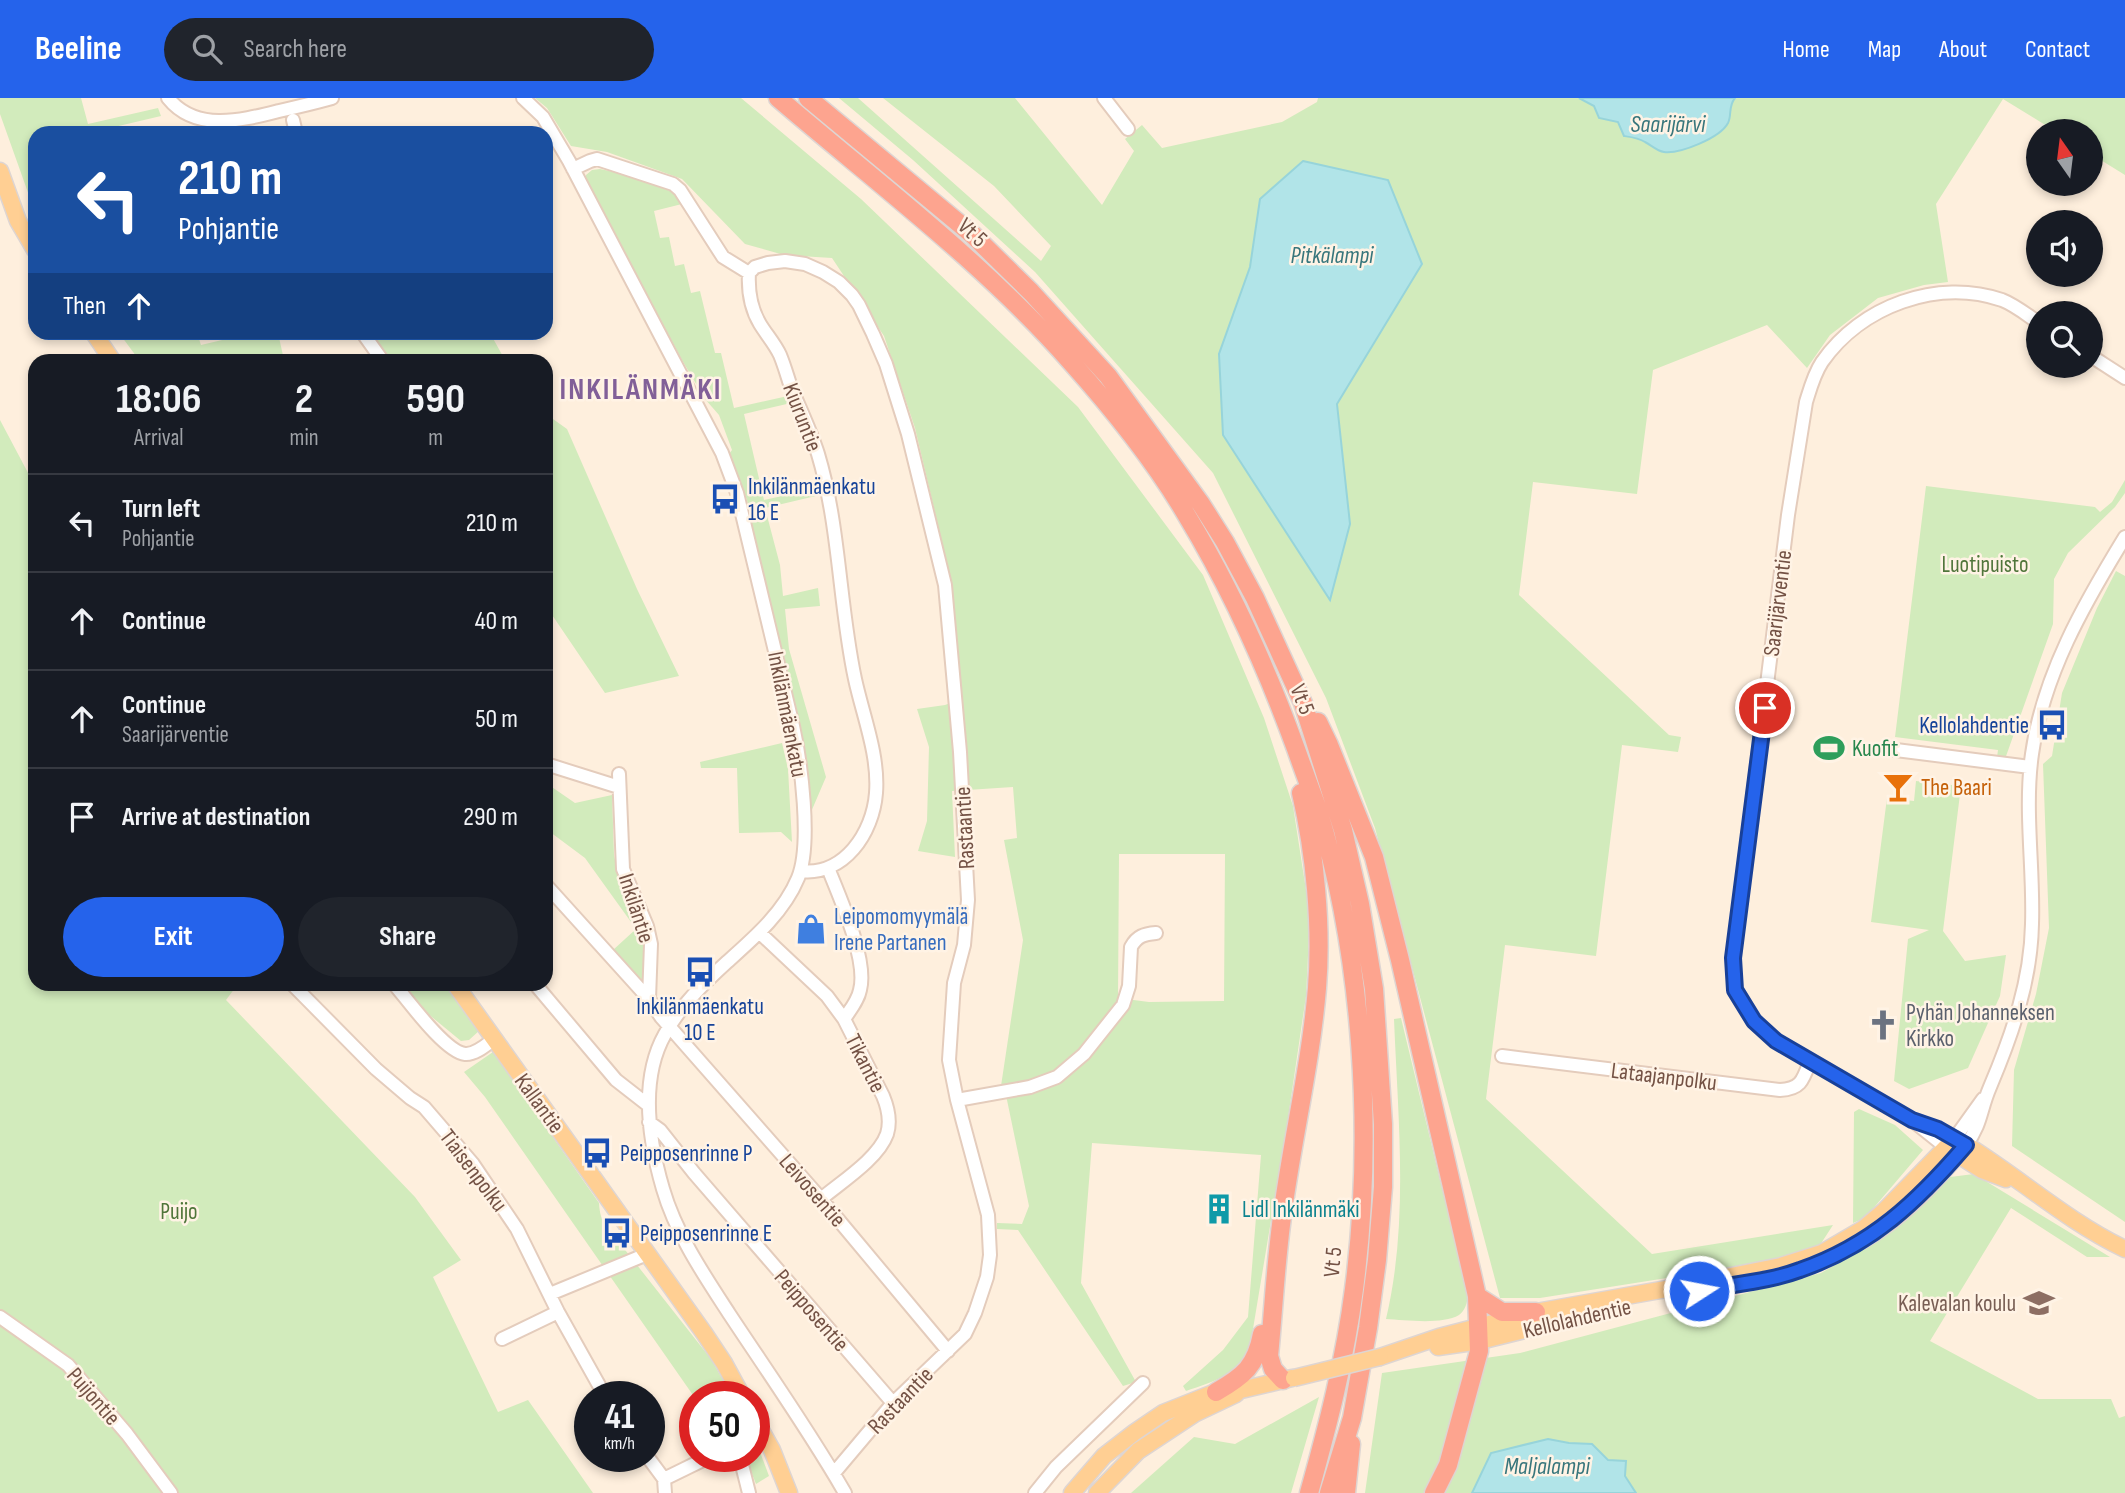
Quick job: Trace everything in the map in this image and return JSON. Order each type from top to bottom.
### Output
[{"type":"highway","name":"Vt 5","points":[[778,98],[912,211],[1029,316],[1133,436],[1187,514],[1257,653],[1283,715],[1318,810],[1342,907],[1354,992],[1363,1090],[1361,1205],[1355,1286],[1333,1407],[1308,1493]]},
{"type":"highway","name":"Vt 5","points":[[808,98],[973,235],[1031,292],[1108,376],[1225,542],[1255,598],[1303,703],[1343,830],[1360,904],[1374,989],[1383,1124],[1383,1187],[1368,1328],[1352,1418],[1329,1493]]},
{"type":"highway","points":[[1303,703],[1321,726],[1374,857],[1477,1296],[1477,1360],[1448,1465],[1434,1493]]},
{"type":"highway","points":[[1283,715],[1307,817],[1318,926],[1317,987],[1283,1206],[1269,1356],[1273,1369],[1289,1379]]},
{"type":"highway","points":[[1216,1392],[1248,1369],[1259,1349],[1278,1220],[1283,1206]]},
{"type":"highway","points":[[1477,1296],[1502,1312],[1536,1312]]},
{"type":"highway","points":[[1346,1493],[1352,1418]]},
{"type":"main road","points":[[0,171],[18,222],[28,238]]},
{"type":"main road","name":"Kallantie","points":[[460,991],[734,1381]]},
{"type":"main road","points":[[1956,1146],[1982,1170],[2019,1182]]},
{"type":"main road","points":[[1956,1146],[2125,1249]]},
{"type":"main road","name":"Kellolahdentie","points":[[1072,1493],[1104,1456],[1135,1432],[1163,1413],[1216,1392],[1241,1390],[1479,1333],[1573,1317],[1798,1271],[1836,1256],[1870,1237],[1934,1182],[1956,1146]]},
{"type":"main road","name":"Kellolahdentie","points":[[1479,1333],[1536,1312],[1781,1266],[1822,1253],[1863,1229],[1956,1146]]},
{"type":"main road","points":[[1934,1182],[1957,1172],[1982,1170]]},
{"type":"main road","name":"Kellolahdentie","points":[[1097,1493],[1138,1451],[1194,1414],[1241,1390]]},
{"type":"main road","points":[[770,1446],[789,1493]]},
{"type":"street","points":[[168,98],[182,110],[204,119],[222,122],[242,121],[332,98]]},
{"type":"street","name":"Inkilänmäenkatu","points":[[523,98],[543,117],[548,126]]},
{"type":"street","points":[[1104,98],[1128,129]]},
{"type":"street","name":"Inkilänmäenkatu","points":[[553,134],[720,449],[737,493],[801,761],[805,834],[801,871],[785,902],[760,933],[709,978],[669,1026],[656,1056],[648,1105],[659,1174],[677,1227],[718,1297],[845,1493]]},
{"type":"street","points":[[573,169],[597,159],[673,184],[680,190],[723,257],[749,273]]},
{"type":"street","name":"Rastaantie","points":[[749,273],[755,267],[785,261],[805,264],[839,282],[852,295],[864,315],[886,363],[914,459],[944,585],[960,752],[968,900],[964,945],[954,983],[949,1060],[957,1100],[983,1190],[990,1228],[987,1277],[965,1334],[893,1403],[834,1473]]},
{"type":"street","name":"Kiuruntie","points":[[749,273],[748,289],[758,321],[779,353],[818,454],[840,567],[855,680],[866,720],[876,778],[874,808],[863,835],[846,858],[828,869]]},
{"type":"street","name":"Saarijärventie","points":[[1956,1146],[1776,1041],[1754,1021],[1735,990],[1733,958],[1788,515],[1811,384],[1821,363],[1850,331],[1885,308],[1912,298],[1937,293],[1968,294],[2004,300],[2026,314]]},
{"type":"street","points":[[2103,364],[2125,378]]},
{"type":"street","name":"Kellolahdentie","points":[[1956,1146],[1979,1125],[1987,1093],[2019,1010],[2028,966],[2032,925],[2030,768],[2044,701],[2068,640],[2090,595],[2125,537]]},
{"type":"street","points":[[1888,750],[2030,768]]},
{"type":"street","name":"Inkiläntie","points":[[553,766],[619,780],[623,869],[652,944],[649,999]]},
{"type":"street","points":[[801,871],[813,873],[828,869],[861,961],[860,992],[844,1019]]},
{"type":"street","name":"Leivosentie","points":[[553,893],[649,999],[656,1012],[821,1199],[948,1351]]},
{"type":"street","name":"Tikantie","points":[[760,933],[827,996],[844,1019],[888,1108],[887,1133],[878,1150],[821,1199]]},
{"type":"street","points":[[957,1100],[1030,1087],[1063,1073],[1084,1054],[1123,1005],[1129,986],[1134,942],[1139,936],[1156,933]]},
{"type":"street","name":"Tiaisenpolku","points":[[299,991],[376,1069],[424,1107],[473,1164],[517,1230],[597,1381]]},
{"type":"street","points":[[400,991],[435,1032],[459,1052],[466,1054],[475,1051],[494,1038]]},
{"type":"street","points":[[541,991],[616,1080],[648,1105]]},
{"type":"street","name":"Lataajanpolku","points":[[1502,1056],[1780,1090],[1791,1090],[1801,1083],[1810,1061]]},
{"type":"street","name":"Peipposentie","points":[[649,1122],[660,1130],[893,1403]]},
{"type":"street","points":[[550,1294],[647,1254]]},
{"type":"street","points":[[502,1339],[558,1312]]},
{"type":"street","name":"Puijontie","points":[[0,1317],[68,1365],[127,1434],[171,1493]]},
{"type":"street","points":[[1035,1493],[1056,1467],[1143,1384]]},
{"type":"street","points":[[659,1472],[664,1479],[665,1493]]},
{"type":"street","points":[[664,1479],[679,1472]]},
{"type":"street","points":[[744,1472],[749,1493]]},
{"type":"green space","points":[[0,98],[81,98],[88,124],[158,108],[161,116],[119,126],[28,126],[28,193],[0,114]]},
{"type":"green space","points":[[535,98],[741,98],[861,199],[1078,407],[1203,575],[1264,718],[1293,806],[1308,903],[1306,996],[1250,1347],[1239,1364],[1224,1376],[1186,1391],[1183,1386],[1223,1350],[1248,1317],[1261,1155],[1092,1143],[1081,1283],[1136,1382],[1123,1386],[1018,1230],[997,1229],[997,1223],[1022,1224],[1029,1206],[1007,1100],[1001,1086],[1023,940],[1004,840],[1017,838],[1013,787],[952,791],[955,857],[918,851],[927,821],[929,747],[917,709],[945,705],[961,699],[952,606],[942,542],[915,428],[884,336],[832,258],[784,255],[745,244],[682,179],[607,152],[571,146],[547,108]],"holes":[[[1119,854],[1225,854],[1224,1001],[1149,1002],[1118,998]]]},
{"type":"green space","points":[[839,98],[858,98],[1041,261],[1051,246],[994,186],[883,98],[1015,98],[1102,205],[1134,151],[1125,139],[1142,125],[1162,148],[1282,122],[1317,102],[1318,98],[1579,98],[1594,106],[1599,118],[1618,122],[1624,136],[1640,140],[1664,152],[1671,152],[1689,148],[1724,129],[1735,98],[2125,98],[2125,175],[2104,162],[2104,119],[2036,119],[2003,99],[1936,204],[1948,282],[1924,285],[1878,298],[1830,335],[1807,368],[1767,325],[1653,370],[1637,494],[1533,482],[1519,595],[1669,735],[1681,737],[1678,752],[1622,745],[1596,956],[1505,945],[1486,1099],[1652,1254],[1833,1225],[1820,1245],[1768,1262],[1540,1298],[1500,1298],[1375,828],[1326,698],[1213,473],[1035,272],[913,160]],"holes":[[[1260,199],[1422,264],[1337,404],[1219,354],[1250,267]]]},
{"type":"green space","points":[[600,169],[673,192],[682,204],[654,211],[660,238],[669,237],[675,266],[684,264],[691,293],[700,291],[715,353],[721,353],[734,408],[788,396],[791,403],[744,414],[764,500],[818,488],[820,495],[765,508],[780,565],[783,596],[818,588],[820,606],[785,609],[789,649],[826,777],[811,812],[807,765],[760,568],[747,500],[729,454],[732,450],[719,415],[705,399],[682,360],[586,181],[586,175],[592,170]]},
{"type":"green space","points":[[124,340],[199,340],[201,345],[222,340],[280,340],[283,354],[135,354]]},
{"type":"green space","points":[[375,340],[494,340],[502,354],[384,354]]},
{"type":"green space","points":[[553,419],[567,429],[637,589],[679,676],[605,693],[553,616]]},
{"type":"green space","name":"Puijo","points":[[0,420],[28,473],[28,991],[233,991],[226,1000],[415,1197],[461,1260],[433,1277],[498,1412],[528,1400],[574,1466],[574,1472],[578,1472],[593,1493],[0,1493]]},
{"type":"green space","name":"Luotipuisto","points":[[2125,480],[2125,493],[2115,507],[2068,553],[2054,579],[2053,624],[2005,759],[1997,757],[1998,750],[1895,737],[1926,486],[2095,507],[2100,512],[2112,502]]},
{"type":"green space","points":[[2116,571],[2125,576],[2125,1222],[2012,1146],[2014,1070],[2036,994],[2049,928],[2043,764],[2052,756],[2062,693],[2097,608]]},
{"type":"green space","points":[[782,743],[788,769],[792,842],[781,832],[739,833],[737,768],[701,768],[700,762]]},
{"type":"green space","points":[[1916,781],[1961,786],[1943,931],[1965,961],[2006,955],[2000,996],[1968,1068],[1909,1089],[1894,1081],[1908,939],[1929,930],[1871,922],[1887,798],[1914,801]]},
{"type":"green space","points":[[553,788],[575,803],[612,795],[614,855],[618,874],[643,930],[646,982],[643,985],[613,950],[636,929],[585,858],[553,834]]},
{"type":"green space","points":[[408,991],[452,991],[480,1030],[469,1040],[461,1041],[427,1013]]},
{"type":"green space","points":[[1401,1018],[1468,1296],[1459,1315],[1443,1320],[1386,1319],[1398,1245],[1400,1208],[1394,1019]]},
{"type":"green space","points":[[493,1052],[599,1203],[603,1222],[609,1232],[711,1359],[723,1381],[683,1381],[485,1097],[464,1072]]},
{"type":"green space","points":[[1859,1109],[1895,1125],[1923,1150],[1865,1218],[1853,1223],[1854,1112]]},
{"type":"green space","points":[[1974,1174],[2110,1257],[2087,1257],[2011,1208],[1930,1341],[2038,1399],[2111,1399],[2119,1418],[2125,1416],[2125,1493],[1636,1493],[1625,1475],[1592,1444],[1548,1439],[1491,1453],[1472,1493],[1365,1493],[1382,1373],[1520,1353],[1821,1273],[1865,1248],[1912,1213],[1950,1177]]},
{"type":"green space","points":[[1319,1397],[1291,1493],[1131,1493],[1194,1437],[1235,1444]]},
{"type":"green space","points":[[751,1472],[768,1472],[769,1476],[756,1484]]},
{"type":"water","name":"Saarijärvi","points":[[1579,98],[1735,98],[1724,129],[1689,148],[1664,152],[1640,140],[1624,136],[1618,122],[1599,118],[1594,106]]},
{"type":"water","name":"Pitkälampi","points":[[1303,161],[1388,180],[1422,264],[1337,404],[1350,524],[1330,600],[1223,435],[1219,354],[1250,267],[1260,199]]},
{"type":"water","name":"Maljalampi","points":[[1548,1439],[1592,1444],[1608,1460],[1626,1461],[1625,1476],[1636,1493],[1472,1493],[1491,1453]]},
{"type":"place","name":"Inkilänmäenkatu 16 E","points":[[725,499]]},
{"type":"place","name":"Kellolahdentie","points":[[2052,725]]},
{"type":"place","name":"Kuofit","points":[[1829,748]]},
{"type":"place","name":"The Baari","points":[[1898,787]]},
{"type":"place","name":"Leipomomyymälä Irene Partanen","points":[[811,929]]},
{"type":"place","name":"Inkilänmäenkatu 10 E","points":[[700,972]]},
{"type":"place","name":"Pyhän Johanneksen Kirkko","points":[[1883,1025]]},
{"type":"place","name":"Peipposenrinne P","points":[[597,1153]]},
{"type":"place","name":"Lidl Inkilänmäki","points":[[1219,1209]]},
{"type":"place","name":"Peipposenrinne E","points":[[617,1233]]},
{"type":"place","name":"Kalevalan koulu","points":[[2039,1303]]},
{"type":"district","name":"INKILÄNMÄKI","points":[[641,389]]},
{"type":"route","points":[[1699,1291],[1798,1271],[1836,1256],[1870,1237],[1910,1205],[1966,1145],[1938,1129],[1912,1120],[1776,1041],[1754,1021],[1735,990],[1733,958],[1765,708]]}]
